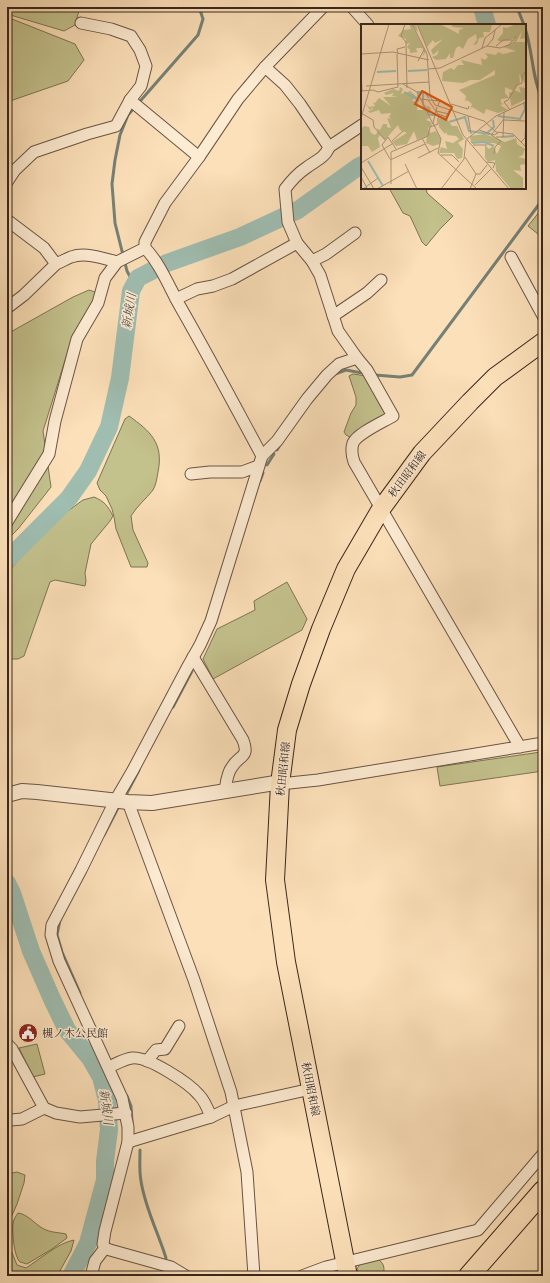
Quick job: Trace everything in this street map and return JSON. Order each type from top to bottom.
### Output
[{"type":"highway","points":[[469,1276],[543,1191]]},
{"type":"main road","name":"秋田昭和線","points":[[347,1269],[286,962],[275,880],[281,783],[287,730],[300,684],[346,569],[381,509],[422,453],[470,402],[495,377],[543,342]]},
{"type":"street","points":[[105,1248],[103,1244],[105,1231],[128,1142],[128,1127],[122,1113],[122,1098],[109,1067],[69,986],[59,961],[51,935],[52,925],[81,870],[122,802],[133,770],[194,657],[211,621],[260,461],[226,388],[163,275],[147,250],[145,242],[166,203],[238,99],[265,67],[323,7]]},
{"type":"street","points":[[352,7],[367,24]]},
{"type":"street","points":[[7,182],[15,170],[34,152],[80,136],[116,126],[130,100],[141,86],[146,66],[140,50],[131,36],[111,29],[81,23]]},
{"type":"street","points":[[265,67],[284,85],[300,104],[329,147]]},
{"type":"street","points":[[130,100],[199,157]]},
{"type":"street","points":[[361,126],[329,147],[327,154],[305,168],[293,178],[285,189],[288,222],[297,243],[312,261],[320,275],[338,331],[367,370],[393,416],[358,436],[353,444],[352,454],[354,462],[520,747]]},
{"type":"street","points":[[7,220],[44,248],[56,264]]},
{"type":"street","points":[[312,261],[326,254],[355,233]]},
{"type":"street","points":[[176,299],[197,289],[232,280],[297,243]]},
{"type":"street","points":[[7,522],[49,454],[55,421],[77,339],[98,303],[105,278],[117,262],[133,253],[147,250]]},
{"type":"street","points":[[7,308],[24,295],[56,264],[72,256],[103,258],[117,262]]},
{"type":"street","points":[[511,257],[543,316]]},
{"type":"street","points":[[333,316],[367,293],[381,280]]},
{"type":"street","points":[[191,474],[210,472],[242,472],[260,461],[278,441],[307,399],[328,375],[339,364],[357,358]]},
{"type":"street","points":[[194,657],[243,740],[246,749],[244,754],[231,767],[225,791]]},
{"type":"street","points":[[7,795],[22,791],[152,804],[225,791],[281,783],[318,780],[543,743]]},
{"type":"street","points":[[122,802],[194,980],[231,1092],[247,1172],[254,1276]]},
{"type":"street","points":[[147,1061],[156,1050],[165,1048],[179,1026]]},
{"type":"street","points":[[7,1044],[12,1049],[44,1108],[56,1113],[80,1117],[107,1116],[122,1113]]},
{"type":"street","points":[[109,1067],[133,1058],[147,1061],[167,1070],[199,1094],[207,1105],[211,1117]]},
{"type":"street","points":[[128,1142],[211,1117],[234,1106],[311,1089]]},
{"type":"street","points":[[11,1120],[22,1119],[44,1108]]},
{"type":"street","points":[[302,1276],[326,1267],[347,1269],[478,1230],[543,1154]]},
{"type":"street","points":[[105,1248],[186,1276]]},
{"type":"street","points":[[91,1276],[95,1260],[105,1248]]},
{"type":"shaded area","points":[[7,7],[80,7],[75,25],[64,31],[7,14]]},
{"type":"shaded area","points":[[7,17],[75,44],[84,60],[68,81],[7,102]]},
{"type":"shaded area","points":[[390,189],[426,189],[427,193],[453,216],[426,246],[422,242],[410,216],[403,213]]},
{"type":"shaded area","points":[[540,211],[543,212],[543,238],[528,226]]},
{"type":"shaded area","points":[[89,290],[95,292],[94,301],[71,341],[43,431],[51,487],[18,529],[7,540],[7,334],[73,297]]},
{"type":"shaded area","points":[[353,374],[366,376],[387,414],[350,437],[344,432],[351,413],[356,405],[356,397],[349,376]]},
{"type":"shaded area","points":[[129,416],[143,427],[154,439],[159,453],[158,472],[154,488],[131,516],[133,530],[148,563],[147,567],[131,567],[116,529],[112,509],[106,496],[100,490],[97,483],[125,419]]},
{"type":"shaded area","points":[[94,497],[105,504],[113,516],[91,544],[85,573],[85,586],[55,580],[50,582],[24,656],[18,659],[7,659],[7,573],[61,516],[83,500]]},
{"type":"shaded area","points":[[287,582],[307,619],[302,630],[213,679],[203,659],[217,629],[255,610],[254,601]]},
{"type":"shaded area","points":[[541,752],[543,753],[543,771],[440,786],[437,767]]},
{"type":"shaded area","points":[[37,1044],[45,1074],[33,1077],[19,1048]]},
{"type":"shaded area","points":[[17,1172],[25,1175],[17,1204],[10,1220],[11,1250],[17,1265],[26,1268],[55,1248],[74,1240],[71,1251],[57,1276],[7,1276],[7,1174]]},
{"type":"shaded area","points":[[18,1213],[27,1217],[45,1230],[66,1234],[67,1238],[27,1264],[20,1262],[16,1255],[13,1233],[14,1221]]},
{"type":"shaded area","points":[[377,1259],[383,1264],[384,1276],[359,1276],[357,1269],[360,1264]]},
{"type":"waterway","points":[[134,284],[127,271],[115,223],[112,184],[120,135],[128,115],[198,35],[203,19],[199,7]]},
{"type":"waterway","name":"新城川","points":[[482,7],[487,24]]},
{"type":"waterway","points":[[517,7],[524,24]]},
{"type":"waterway","points":[[526,31],[539,93],[543,102]]},
{"type":"waterway","name":"新城川","points":[[7,560],[69,498],[88,471],[109,427],[120,378],[131,291],[138,278],[167,263],[240,237],[298,210],[361,166]]},
{"type":"waterway","points":[[375,375],[400,377],[412,375],[543,198]]},
{"type":"waterway","points":[[335,374],[346,370],[362,373]]},
{"type":"waterway","points":[[277,450],[280,445]]},
{"type":"waterway","points":[[267,465],[274,454]]},
{"type":"waterway","points":[[260,481],[263,473]]},
{"type":"waterway","points":[[173,707],[192,671]]},
{"type":"waterway","points":[[127,793],[139,770]]},
{"type":"waterway","points":[[104,835],[119,806]]},
{"type":"waterway","name":"新城川","points":[[7,883],[12,893],[31,951],[52,999],[67,1030],[90,1058],[101,1077],[107,1100],[109,1130],[105,1161],[105,1180],[88,1243],[71,1276]]},
{"type":"waterway","points":[[60,920],[57,935],[62,952],[80,993]]},
{"type":"waterway","points":[[127,1096],[131,1106],[132,1122]]},
{"type":"waterway","points":[[140,1150],[140,1173],[143,1191],[166,1258]]},
{"type":"place","name":"槻ノ木公民館","points":[[28,1033]]}]
